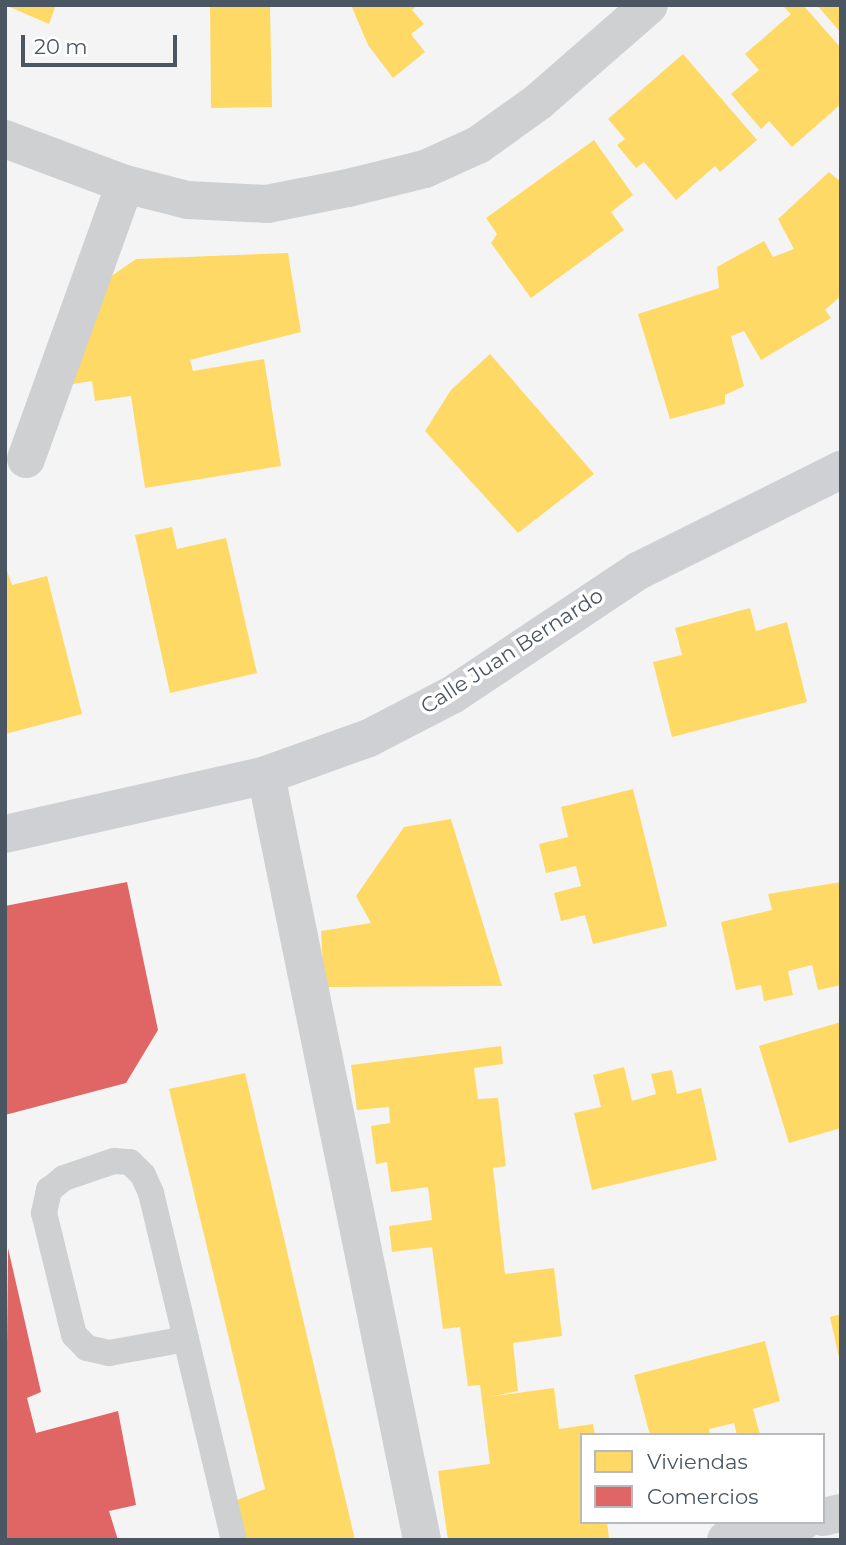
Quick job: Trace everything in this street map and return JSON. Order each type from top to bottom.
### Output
[{"type":"street","points":[[5,139],[125,184],[188,200],[267,204],[425,169],[478,145],[538,102],[649,5]]},
{"type":"street","points":[[26,460],[125,184]]},
{"type":"street","name":"Calle Juan Bernardo","points":[[5,834],[266,775],[369,738],[452,695],[638,570],[841,470]]},
{"type":"street","points":[[266,775],[422,1540]]},
{"type":"street","points":[[726,1540],[794,1524]]},
{"type":"lane","points":[[186,1339],[109,1353],[87,1348],[74,1335],[44,1213],[49,1190],[64,1178],[114,1161],[130,1162],[143,1175],[186,1339],[233,1540]]},
{"type":"building: Viviendas","points":[[5,5],[56,5],[49,24]]},
{"type":"building: Viviendas","points":[[210,5],[270,5],[272,107],[211,108]]},
{"type":"building: Viviendas","points":[[351,5],[418,5],[412,10],[424,24],[411,34],[425,52],[393,78],[368,45]]},
{"type":"building: Viviendas","points":[[782,5],[803,5],[841,48],[841,104],[792,147],[769,121],[761,129],[731,94],[759,70],[745,54],[791,14]]},
{"type":"building: Viviendas","points":[[817,5],[841,5],[841,33]]},
{"type":"building: Viviendas","points":[[683,54],[757,140],[720,172],[715,166],[676,200],[644,162],[636,168],[617,145],[625,139],[608,119]]},
{"type":"building: Viviendas","points":[[594,140],[633,195],[611,212],[624,230],[531,298],[491,243],[497,234],[486,218]]},
{"type":"building: Viviendas","points":[[829,172],[841,182],[841,296],[825,310],[831,318],[761,360],[744,331],[731,336],[744,386],[725,395],[725,404],[670,419],[638,314],[719,288],[717,267],[764,241],[773,257],[794,249],[778,219]]},
{"type":"building: Viviendas","points":[[288,253],[301,332],[190,360],[193,371],[264,359],[281,466],[145,488],[131,396],[95,401],[92,381],[72,384],[100,284],[136,259]]},
{"type":"building: Viviendas","points":[[490,354],[594,474],[518,533],[425,431],[451,390]]},
{"type":"building: Viviendas","points":[[172,527],[177,549],[226,538],[257,673],[170,693],[135,535]]},
{"type":"building: Viviendas","points":[[5,565],[12,585],[47,576],[82,714],[5,734]]},
{"type":"building: Viviendas","points":[[750,608],[756,631],[787,622],[807,702],[672,737],[653,662],[682,655],[675,628]]},
{"type":"building: Viviendas","points":[[633,789],[667,926],[593,944],[585,915],[561,921],[554,893],[581,886],[576,866],[546,873],[539,844],[568,837],[561,807]]},
{"type":"building: Viviendas","points":[[451,819],[502,986],[324,987],[321,931],[371,923],[356,896],[404,827]]},
{"type":"building: Viviendas","points":[[841,882],[841,985],[818,990],[812,965],[788,971],[793,995],[764,1001],[761,985],[736,990],[721,922],[772,910],[768,894]]},
{"type":"building: Viviendas","points":[[841,1022],[841,1128],[789,1143],[759,1046]]},
{"type":"building: Viviendas","points":[[501,1046],[503,1064],[474,1068],[478,1099],[498,1098],[506,1166],[493,1168],[505,1274],[554,1268],[562,1336],[513,1343],[518,1391],[489,1397],[554,1388],[559,1429],[593,1424],[595,1433],[580,1433],[580,1524],[607,1524],[609,1538],[448,1540],[438,1471],[490,1464],[480,1385],[468,1386],[460,1327],[443,1329],[432,1247],[392,1252],[389,1226],[432,1220],[428,1187],[391,1192],[387,1162],[376,1164],[371,1126],[390,1123],[389,1107],[357,1110],[351,1065]]},
{"type":"building: Viviendas","points":[[624,1067],[632,1101],[656,1094],[651,1074],[672,1070],[677,1094],[701,1088],[717,1160],[592,1190],[574,1113],[601,1107],[593,1075]]},
{"type":"building: Viviendas","points":[[245,1073],[355,1540],[244,1540],[237,1500],[265,1489],[169,1089]]},
{"type":"building: Viviendas","points":[[841,1314],[841,1362],[840,1362],[830,1317]]},
{"type":"building: Viviendas","points":[[765,1341],[780,1401],[753,1409],[759,1433],[736,1433],[734,1423],[709,1429],[710,1433],[649,1433],[634,1375]]},
{"type":"building: Comercios","points":[[127,882],[158,1030],[126,1083],[5,1115],[5,906]]},
{"type":"building: Comercios","points":[[8,1248],[41,1392],[27,1398],[36,1433],[118,1411],[136,1505],[109,1511],[118,1540],[5,1540]]}]
